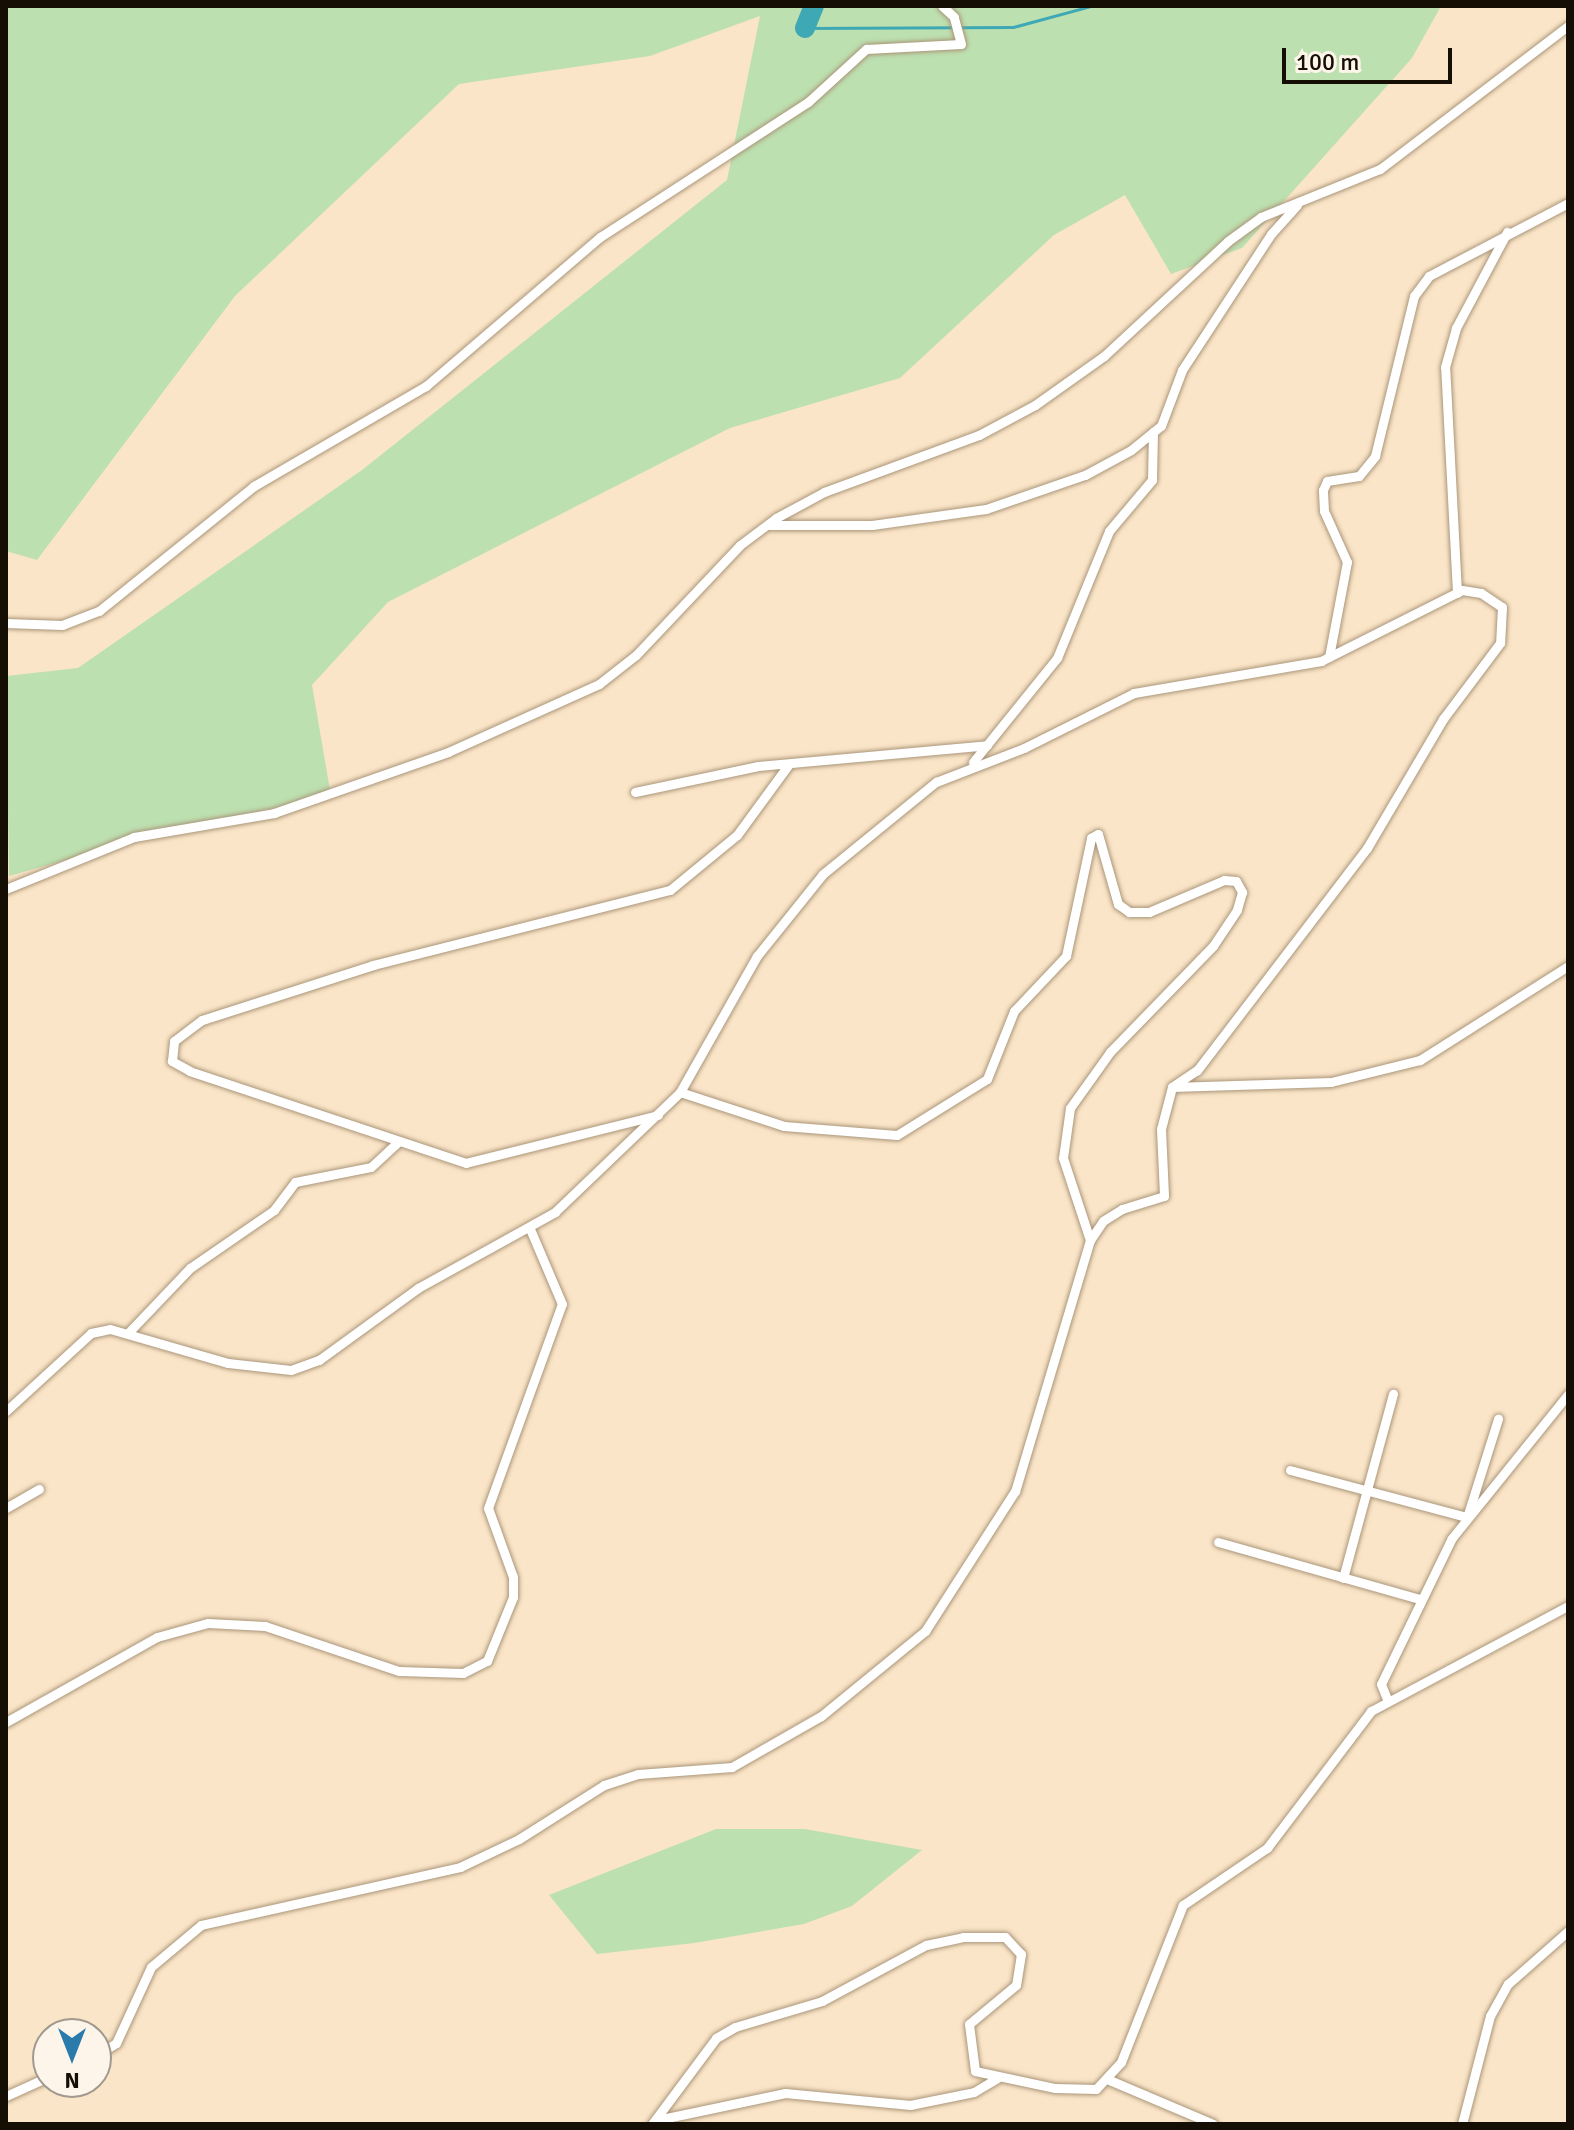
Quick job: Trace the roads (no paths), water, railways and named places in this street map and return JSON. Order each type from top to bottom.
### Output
[{"type":"street","points":[[6,623],[62,625],[99,611],[254,486],[426,386],[600,237],[808,102],[866,49],[961,44],[954,17],[942,6]]},
{"type":"street","points":[[6,889],[134,837],[274,813],[448,752],[547,710],[624,666],[693,589],[768,525],[824,492],[979,435],[1035,405],[1134,330],[1212,253],[1261,217],[1380,169],[1568,26]]},
{"type":"street","points":[[970,765],[1057,658],[1085,603],[1109,531],[1152,480],[1153,432],[1182,370],[1271,234],[1300,201]]},
{"type":"street","points":[[1329,657],[1347,562],[1324,511],[1323,490],[1327,481],[1359,476],[1375,456],[1414,296],[1429,276],[1507,232],[1568,203]]},
{"type":"street","points":[[1457,593],[1445,367],[1456,328],[1507,232]]},
{"type":"street","points":[[768,525],[843,527],[986,509],[1085,475],[1153,432]]},
{"type":"street","points":[[6,1411],[91,1333],[128,1333],[228,1363],[291,1370],[319,1360],[418,1288],[530,1229],[680,1092],[757,956],[823,874],[936,782],[970,765],[1024,748],[1134,693],[1329,657],[1457,593],[1481,593],[1502,607],[1500,643],[1443,719],[1367,848],[1197,1070],[1172,1087],[1161,1129],[1164,1196],[1122,1209],[1103,1221],[1090,1240],[1015,1491],[946,1606],[865,1683],[732,1767],[638,1774],[604,1785],[486,1857],[201,1925],[151,1967],[116,2043],[112,2046]]},
{"type":"street","points":[[635,792],[691,776],[883,750],[987,745]]},
{"type":"street","points":[[658,1115],[466,1163],[190,1071],[172,1061],[174,1041],[202,1020],[373,965],[670,890],[737,835],[789,764]]},
{"type":"street","points":[[680,1092],[784,1126],[897,1135],[987,1079],[1014,1011],[1066,956],[1091,838],[1098,834],[1118,904],[1129,912],[1149,912],[1224,880],[1236,881],[1242,892],[1237,910],[1213,946],[1110,1052],[1070,1108],[1063,1158],[1090,1240]]},
{"type":"street","points":[[1172,1087],[1331,1082],[1420,1060],[1568,966]]},
{"type":"street","points":[[128,1333],[190,1268],[274,1210],[295,1182],[371,1167],[399,1141]]},
{"type":"street","points":[[6,1722],[157,1637],[208,1623],[265,1626],[399,1671],[463,1673],[487,1661],[513,1597],[513,1577],[488,1508],[562,1304],[530,1229]]},
{"type":"street","points":[[1343,1578],[1393,1394]]},
{"type":"street","points":[[1387,1699],[1381,1684],[1420,1599],[1467,1517],[1568,1394]]},
{"type":"street","points":[[1467,1517],[1498,1419]]},
{"type":"street","points":[[1290,1470],[1368,1494],[1467,1517]]},
{"type":"street","points":[[6,1508],[39,1489]]},
{"type":"street","points":[[1218,1542],[1420,1599]]},
{"type":"street","points":[[654,2122],[716,2038],[735,2027],[822,2001],[926,1945],[963,1937],[1005,1937],[1021,1954],[1016,1985],[969,2024],[975,2071],[997,2078],[1096,2089],[1121,2062],[1183,1905],[1267,1848],[1349,1737],[1387,1699],[1471,1661],[1568,1606]]},
{"type":"street","points":[[1462,2124],[1490,2016],[1508,1984],[1568,1931]]},
{"type":"street","points":[[654,2122],[785,2093],[910,2105],[974,2092],[997,2078]]},
{"type":"street","points":[[1107,2079],[1213,2124]]},
{"type":"street","points":[[6,2096],[32,2084]]},
{"type":"waterway","points":[[805,28],[814,6]]},
{"type":"waterway","points":[[805,28],[1013,27],[1091,6]]}]
